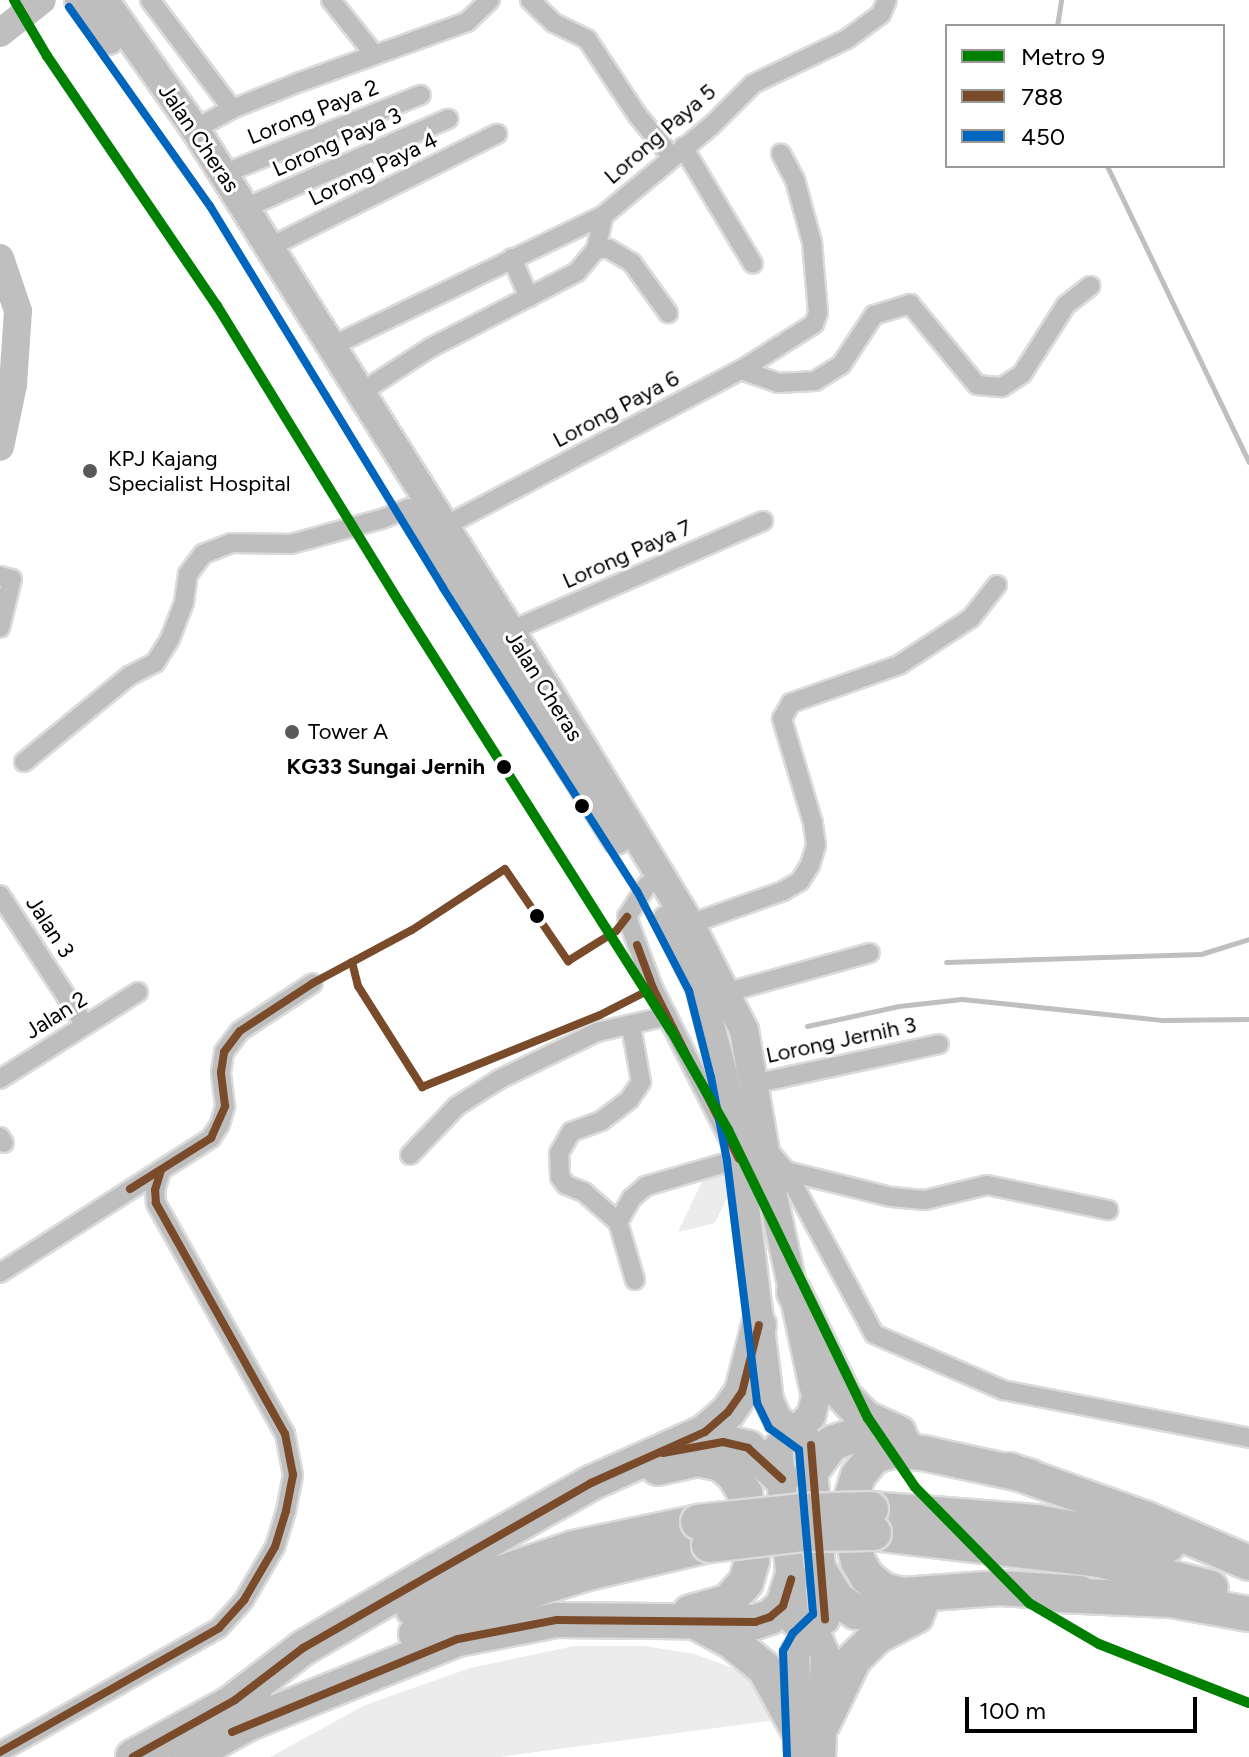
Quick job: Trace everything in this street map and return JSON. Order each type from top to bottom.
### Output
[{"type":"highway","points":[[794,1292],[844,1396],[865,1418],[931,1446],[1029,1476],[1144,1518],[1249,1566]]},
{"type":"highway","points":[[187,1757],[242,1712],[303,1648],[591,1483],[705,1432],[728,1412],[742,1392],[759,1325]]},
{"type":"highway","points":[[660,1454],[723,1442],[748,1448],[797,1474],[832,1443],[854,1436],[931,1446]]},
{"type":"highway","points":[[1029,1476],[923,1453],[892,1451],[874,1456],[858,1476],[852,1496],[852,1533],[858,1561],[867,1577],[883,1590],[902,1595],[1000,1588],[1171,1600],[1249,1614]]},
{"type":"highway","points":[[591,1483],[698,1459],[721,1464],[734,1475],[745,1493],[752,1561],[746,1582],[728,1602],[702,1610],[636,1619]]},
{"type":"highway","points":[[137,1755],[339,1670],[466,1611],[704,1533],[802,1534],[872,1521],[1035,1522],[1173,1546],[1249,1566]]},
{"type":"highway","points":[[872,1521],[1099,1560],[1166,1575],[1249,1602]]},
{"type":"highway","points":[[242,1712],[458,1639],[557,1620],[755,1622],[770,1617],[783,1606],[806,1576],[856,1612],[931,1609],[1003,1598],[1080,1593]]},
{"type":"highway","points":[[695,1622],[731,1641],[765,1669],[807,1736],[854,1659],[877,1636],[931,1609]]},
{"type":"main road","name":"Jalan Cheras","points":[[88,1],[195,129],[510,631],[690,924],[728,992],[744,1030],[816,1397],[811,1416],[794,1432]]},
{"type":"main road","name":"Jalan Cheras","points":[[88,1],[220,199],[549,735],[647,885],[700,987],[723,1074],[739,1159],[769,1400],[778,1420],[804,1436],[811,1445],[797,1474],[806,1576],[795,1622],[825,1654],[807,1736],[821,1757]]},
{"type":"street","points":[[150,0],[232,109]]},
{"type":"street","points":[[331,0],[374,54]]},
{"type":"street","points":[[530,0],[554,23],[587,39],[638,116],[677,152],[753,264]]},
{"type":"street","name":"Lorong Paya 5","points":[[596,249],[604,215],[711,126],[753,84],[847,39],[881,14],[887,0]]},
{"type":"street","points":[[195,129],[232,109],[467,22],[486,1]]},
{"type":"street","name":"Lorong Paya 2","points":[[223,174],[421,95]]},
{"type":"street","name":"Lorong Paya 3","points":[[245,208],[448,119]]},
{"type":"street","name":"Lorong Paya 4","points":[[270,247],[497,134]]},
{"type":"street","name":"Lorong Paya 6","points":[[443,527],[741,370],[809,330],[818,313],[812,242],[795,180],[781,154]]},
{"type":"street","points":[[332,346],[604,215]]},
{"type":"street","points":[[360,393],[430,348],[577,272],[596,249],[609,249],[632,263],[668,313]]},
{"type":"street","points":[[512,258],[529,298]]},
{"type":"street","points":[[741,370],[778,383],[815,381],[841,365],[874,315],[910,304],[977,385],[1002,387],[1022,374],[1066,305],[1090,286]]},
{"type":"street","points":[[24,762],[129,676],[155,663],[170,639],[184,602],[188,574],[203,554],[231,543],[291,544],[382,519],[409,508]]},
{"type":"street","name":"Lorong Paya 7","points":[[510,631],[763,521]]},
{"type":"street","points":[[0,576],[12,579],[0,628]]},
{"type":"street","points":[[690,924],[783,891],[800,881],[810,865],[816,845],[813,823],[782,719],[791,703],[899,665],[971,618],[997,585]]},
{"type":"street","points":[[618,1222],[632,1198],[646,1186],[739,1159],[667,1016],[627,917],[647,885]]},
{"type":"street","name":"Jalan 3","points":[[0,895],[85,1025]]},
{"type":"street","points":[[728,992],[870,953]]},
{"type":"street","points":[[0,1273],[211,1138],[220,1124],[225,1106],[221,1072],[224,1052],[240,1031],[313,983]]},
{"type":"street","name":"Jalan 2","points":[[0,1079],[138,992]]},
{"type":"street","points":[[410,1155],[457,1106],[500,1079],[597,1032],[667,1016]]},
{"type":"street","points":[[631,1026],[641,1082],[629,1100],[601,1121],[571,1132],[559,1153],[560,1177],[566,1185],[584,1192],[618,1222],[635,1280]]},
{"type":"street","name":"Lorong Jernih 3","points":[[753,1084],[939,1044]]},
{"type":"street","points":[[766,1147],[786,1171],[874,1334],[1003,1390],[1249,1438]]},
{"type":"street","points":[[0,1752],[219,1628],[244,1600],[275,1547],[286,1511],[293,1475],[285,1434],[156,1203],[155,1190],[161,1170]]},
{"type":"street","points":[[786,1171],[891,1197],[925,1200],[987,1185],[1108,1210]]},
{"type":"street","points":[[130,1189],[156,1203]]},
{"type":"shaded area","points":[[727,1169],[729,1193],[715,1223],[678,1232],[705,1175]]},
{"type":"shaded area","points":[[574,1646],[644,1646],[695,1654],[743,1672],[776,1720],[499,1757],[270,1757],[365,1705],[470,1668]]},
{"type":"waterway","points":[[0,33],[42,0]]},
{"type":"waterway","points":[[1057,24],[1061,0]]},
{"type":"waterway","points":[[1108,168],[1249,462]]},
{"type":"waterway","points":[[0,258],[18,311],[13,385],[0,447]]},
{"type":"waterway","points":[[946,962],[1201,954],[1249,939]]},
{"type":"waterway","points":[[807,1026],[899,1006],[962,999],[1163,1020],[1249,1019]]},
{"type":"metro line","name":"9","points":[[14,0],[47,56],[217,306],[404,610],[671,1030],[728,1130],[868,1418],[915,1487],[1029,1603],[1099,1644],[1249,1703]]},
{"type":"transit line","name":"450","points":[[69,7],[210,206],[443,588],[637,891],[689,991],[711,1077],[727,1161],[757,1403],[769,1428],[799,1450],[813,1614],[793,1633],[783,1651],[787,1757]]},
{"type":"transit line","name":"788","points":[[130,1189],[211,1138],[225,1106],[221,1072],[224,1052],[240,1031],[313,983],[412,930],[505,869],[568,961],[616,931],[627,917]]},
{"type":"transit line","name":"788","points":[[637,945],[653,988],[739,1159]]},
{"type":"transit line","name":"788","points":[[352,962],[358,986],[422,1087],[600,1015],[653,988]]},
{"type":"transit line","name":"788","points":[[0,1752],[219,1628],[244,1600],[275,1547],[286,1511],[293,1475],[285,1434],[156,1203],[155,1190],[161,1170]]},
{"type":"transit line","name":"788","points":[[133,1757],[235,1700],[303,1648],[591,1483],[705,1432],[728,1412],[742,1392],[759,1325]]},
{"type":"transit line","name":"788","points":[[663,1453],[723,1442],[748,1448],[782,1479]]},
{"type":"transit line","name":"788","points":[[811,1445],[825,1619]]},
{"type":"transit line","name":"788","points":[[232,1732],[458,1639],[557,1620],[755,1622],[770,1617],[783,1606],[791,1579]]},
{"type":"place","name":"KPJ Kajang Specialist Hospital","points":[[90,471]]},
{"type":"place","name":"Tower A","points":[[292,732]]},
{"type":"place","name":"KG33 Sungai Jernih","points":[[504,767]]}]
